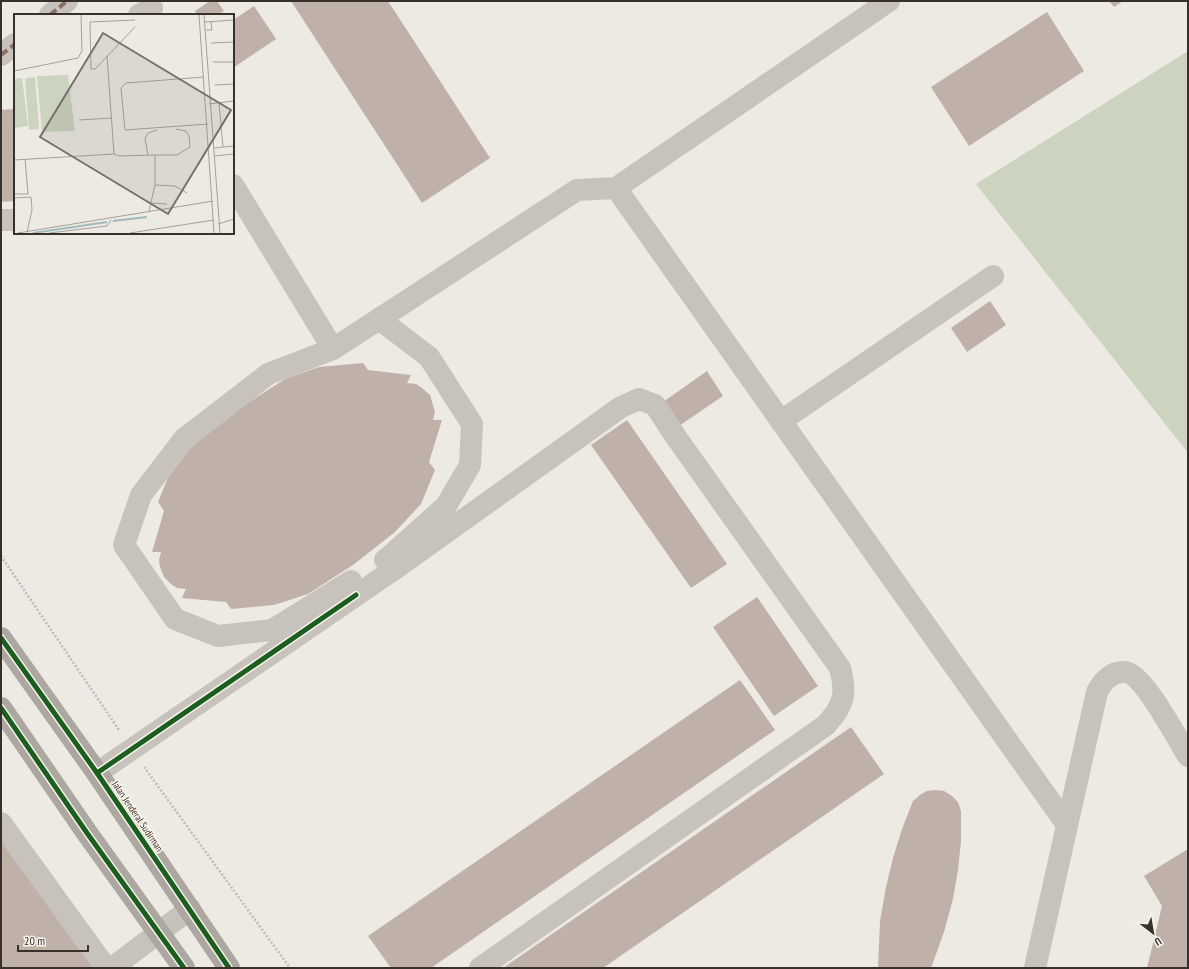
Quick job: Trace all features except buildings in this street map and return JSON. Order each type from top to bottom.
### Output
[{"type":"main road","name":"Jalan Jenderal Sudirman","points":[[1,638],[98,773],[229,968]]},
{"type":"main road","points":[[1,708],[87,833],[184,968]]},
{"type":"street","points":[[51,14],[67,1]]},
{"type":"street","points":[[379,319],[429,357],[472,424],[470,465],[446,506],[390,556],[272,630],[218,636],[175,619],[124,545],[141,496],[184,439],[268,374],[333,349],[379,319],[577,190],[616,188],[889,1]]},
{"type":"street","points":[[1,55],[14,45]]},
{"type":"street","points":[[234,187],[333,349]]},
{"type":"street","points":[[616,188],[1067,825]]},
{"type":"street","points":[[1,220],[14,220]]},
{"type":"street","points":[[781,421],[993,276]]},
{"type":"street","points":[[98,773],[406,561],[621,407],[639,399],[655,405],[680,444],[840,668],[844,684],[843,699],[836,714],[826,725],[480,968]]},
{"type":"street","points":[[1035,968],[1097,692],[1103,681],[1114,673],[1126,672],[1136,678],[1147,690],[1188,756]]},
{"type":"street","points":[[1,823],[106,968]]},
{"type":"street","points":[[112,968],[159,934],[190,909]]},
{"type":"green space","points":[[1188,51],[1188,453],[976,184]]},
{"type":"marked path","points":[[51,14],[67,1]]},
{"type":"marked path","points":[[1,55],[14,45]]},
{"type":"cycle path","points":[[97,773],[356,595]]},
{"type":"cycle path","points":[[1,638],[97,773],[229,968]]},
{"type":"cycle path","points":[[1,708],[87,833],[184,968]]}]
